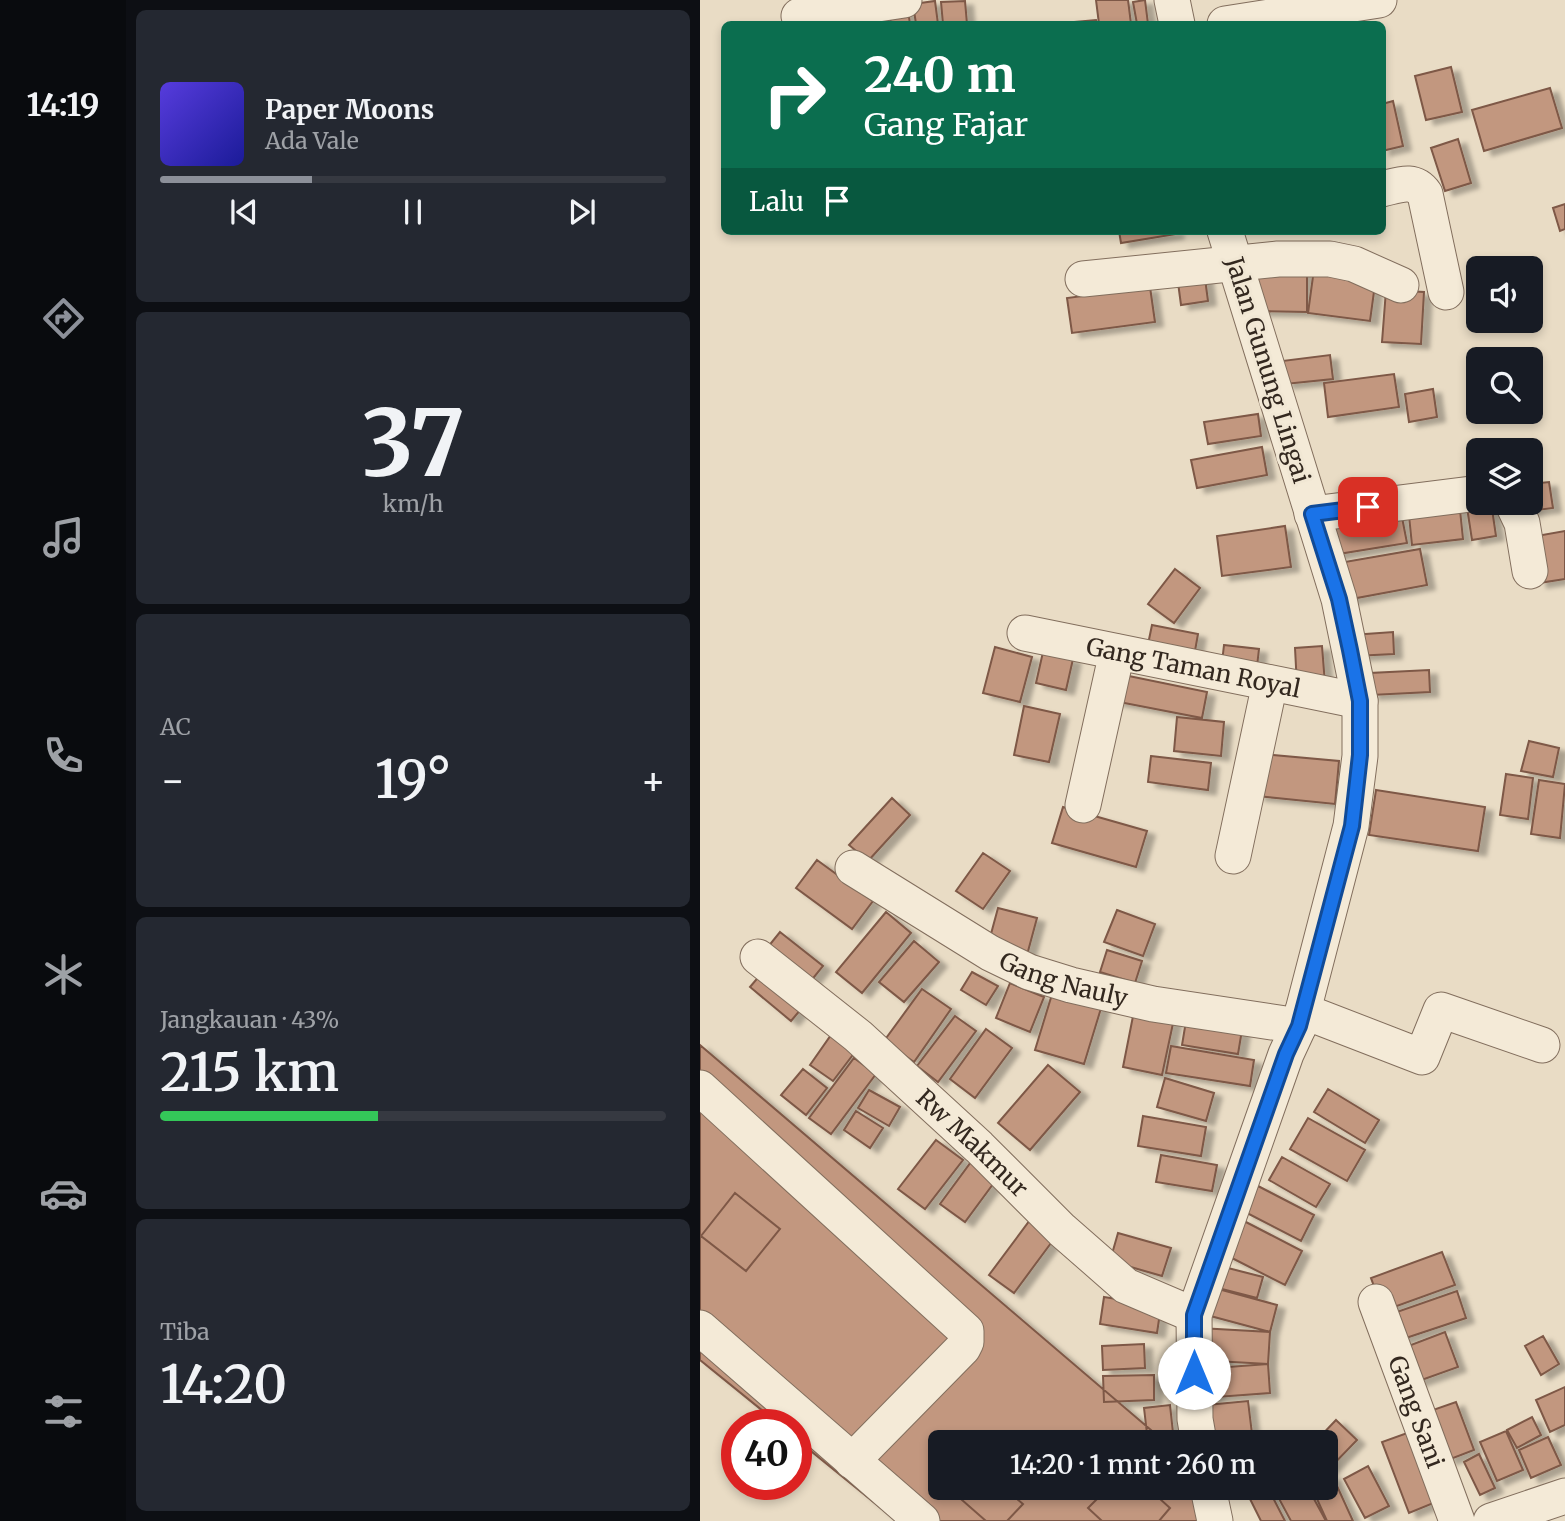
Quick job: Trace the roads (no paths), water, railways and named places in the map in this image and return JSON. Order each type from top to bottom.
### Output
[{"type":"street","points":[[799,16],[904,0]]},
{"type":"street","points":[[1172,0],[1176,21]]},
{"type":"street","points":[[1244,21],[1379,0]]},
{"type":"street","points":[[1386,187],[1413,183],[1426,194],[1446,292]]},
{"type":"street","name":"Jalan Gunung Lingai","points":[[1197,1430],[1194,1315],[1301,1018],[1352,826],[1360,755],[1360,701],[1339,599],[1226,235]]},
{"type":"street","points":[[1083,279],[1278,259],[1342,260],[1401,285]]},
{"type":"street","points":[[1312,514],[1466,495]]},
{"type":"street","points":[[1518,515],[1530,571]]},
{"type":"street","name":"Gang Taman Royal","points":[[1026,633],[1360,701]]},
{"type":"street","points":[[1083,805],[1117,652]]},
{"type":"street","points":[[1233,856],[1270,683]]},
{"type":"street","name":"Gang Nauly","points":[[853,868],[990,953],[1029,972],[1071,985],[1153,1004],[1301,1018],[1422,1057],[1441,1010],[1542,1045]]},
{"type":"street","name":"Rw Makmur","points":[[758,957],[858,1036],[979,1147],[1062,1230],[1126,1286],[1194,1315]]},
{"type":"street","points":[[700,1088],[966,1331],[963,1348],[852,1461]]},
{"type":"street","name":"Gang Sani","points":[[1377,1302],[1457,1521]]},
{"type":"street","points":[[700,1328],[922,1521]]},
{"type":"street","points":[[1491,1521],[1565,1496]]},
{"type":"street","points":[[1210,1500],[1214,1521]]}]
